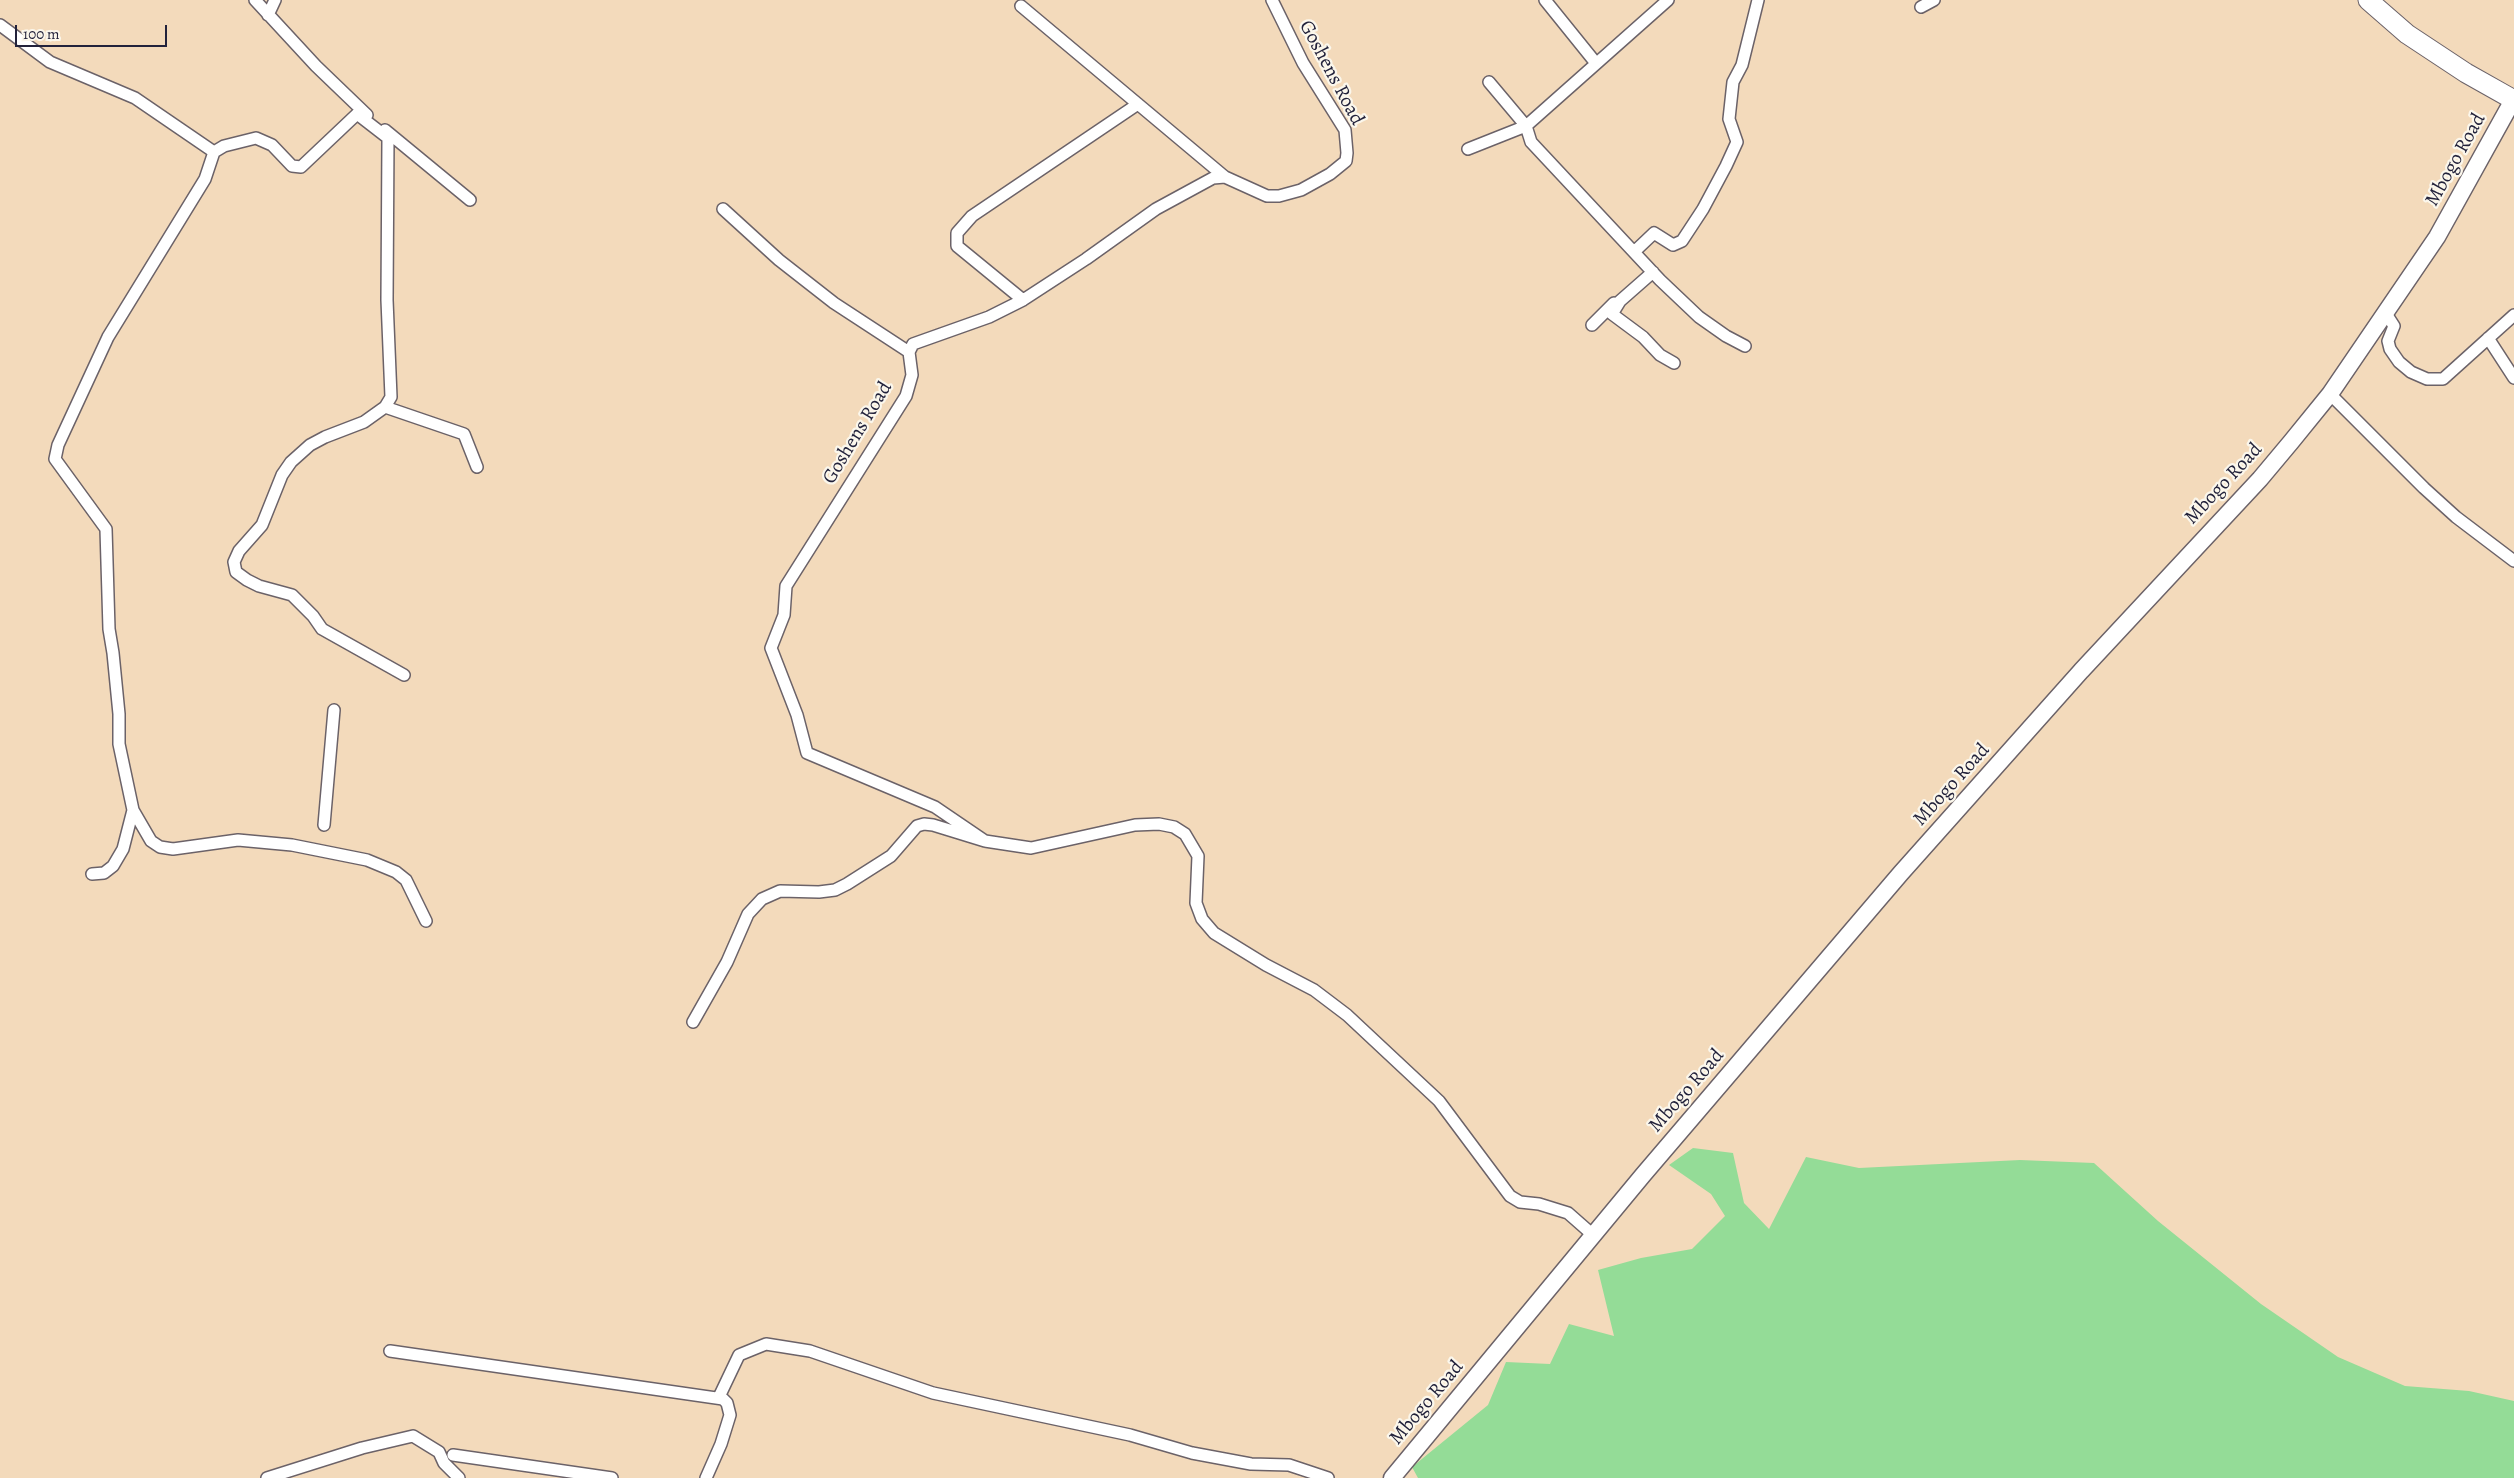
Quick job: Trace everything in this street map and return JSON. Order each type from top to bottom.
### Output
[{"type":"main road","points":[[2368,0],[2415,39],[2466,73],[2514,100]]},
{"type":"main road","name":"Mbogo Road","points":[[1392,1478],[1594,1235],[1901,873],[2075,678],[2260,479],[2330,394],[2437,237],[2514,100]]},
{"type":"street","points":[[255,0],[352,102],[470,200]]},
{"type":"street","points":[[268,15],[275,0]]},
{"type":"street","name":"Goshens Road","points":[[1225,177],[1267,196],[1279,196],[1301,190],[1330,174],[1346,161],[1345,130],[1304,62],[1272,0]]},
{"type":"street","points":[[1545,0],[1595,62]]},
{"type":"street","points":[[1468,148],[1526,126],[1595,62],[1668,0]]},
{"type":"street","points":[[1634,252],[1654,233],[1673,245],[1682,241],[1703,209],[1726,166],[1737,142],[1729,119],[1733,82],[1742,65],[1758,0]]},
{"type":"street","points":[[1921,7],[1934,0]]},
{"type":"street","points":[[1021,6],[1225,177]]},
{"type":"street","points":[[0,25],[50,62],[135,98],[214,152]]},
{"type":"street","points":[[1489,82],[1526,126],[1531,142],[1653,272],[1699,317],[1726,336],[1745,346]]},
{"type":"street","points":[[1022,300],[957,246],[957,233],[972,216],[1138,104]]},
{"type":"street","points":[[404,675],[322,629],[314,616],[292,595],[259,586],[247,580],[236,572],[234,562],[239,551],[262,524],[282,476],[291,462],[310,445],[364,422],[385,407],[391,397],[387,300],[388,138],[357,114],[301,167],[292,166],[272,145],[256,138],[224,146],[214,152],[205,179],[108,337],[58,445],[55,459],[106,529],[108,629],[113,653],[120,744],[134,810],[150,840],[160,847],[173,849],[238,840],[292,845],[376,863],[396,872],[406,880],[426,921]]},
{"type":"street","points":[[723,208],[779,260],[834,303],[909,352],[913,344],[989,317],[1022,300],[1086,260],[1156,208],[1212,178],[1225,177]]},
{"type":"street","points":[[1592,325],[1618,299],[1644,280],[1644,261]]},
{"type":"street","points":[[1653,272],[1620,301],[1612,314],[1643,337],[1660,355],[1674,363]]},
{"type":"street","points":[[2385,312],[2394,326],[2388,341],[2390,349],[2399,362],[2411,372],[2427,379],[2443,379],[2514,315]]},
{"type":"street","points":[[2488,338],[2514,378]]},
{"type":"street","name":"Goshens Road","points":[[909,352],[912,375],[906,396],[786,586],[784,615],[772,648],[797,715],[807,753],[935,807],[985,841]]},
{"type":"street","points":[[2330,394],[2424,488],[2456,517],[2514,561]]},
{"type":"street","points":[[385,407],[464,434],[477,467]]},
{"type":"street","points":[[324,825],[334,710]]},
{"type":"street","points":[[92,874],[104,873],[113,866],[123,849],[134,810]]},
{"type":"street","points":[[693,1022],[727,962],[748,914],[767,896],[780,891],[819,892],[841,887],[891,856],[909,833],[924,824],[985,841],[1031,848],[1135,825],[1159,824],[1174,827],[1185,834],[1198,856],[1196,903],[1202,919],[1214,933],[1266,966],[1314,990],[1347,1015],[1439,1101],[1510,1196],[1520,1202],[1539,1204],[1568,1214],[1594,1235]]},
{"type":"street","points":[[718,1397],[739,1356],[766,1344],[810,1350],[933,1393],[1130,1435],[1192,1453],[1251,1464],[1290,1465],[1328,1478]]},
{"type":"street","points":[[390,1351],[718,1397],[727,1403],[730,1416],[721,1444],[706,1478]]},
{"type":"street","points":[[267,1478],[362,1448],[413,1436],[439,1452],[444,1463],[459,1478]]},
{"type":"street","points":[[453,1455],[612,1478]]},
{"type":"green space","points":[[1693,1148],[1733,1153],[1744,1203],[1769,1229],[1806,1157],[1859,1168],[2020,1160],[2094,1163],[2158,1221],[2261,1304],[2338,1357],[2405,1386],[2469,1391],[2514,1401],[2514,1478],[1418,1478],[1412,1467],[1488,1405],[1506,1362],[1550,1364],[1569,1324],[1614,1336],[1598,1270],[1641,1258],[1692,1249],[1725,1216],[1711,1194],[1669,1165]]}]
